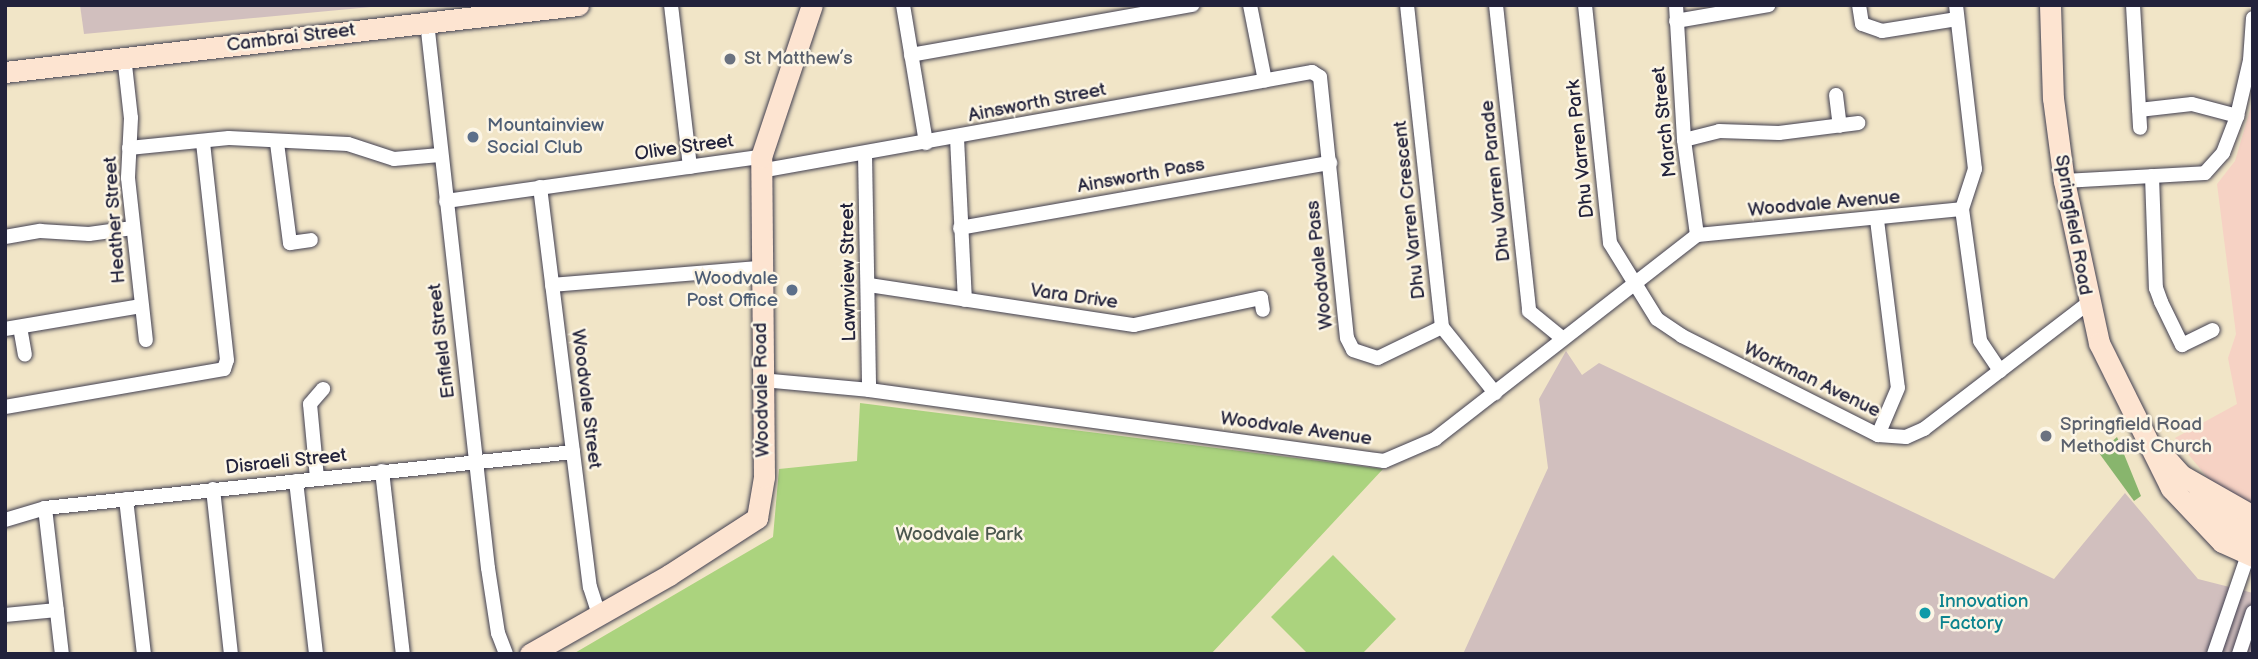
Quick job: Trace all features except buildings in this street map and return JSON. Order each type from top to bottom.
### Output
[{"type":"main road","name":"Cambrai Street","points":[[5,72],[427,22],[505,9],[578,5]]},
{"type":"main road","name":"Woodvale Road","points":[[530,654],[757,518],[763,500],[761,164],[812,5]]},
{"type":"main road","name":"Springfield Road","points":[[2050,5],[2053,98],[2064,181],[2087,304],[2099,343],[2171,488],[2192,514],[2222,542],[2251,547]]},
{"type":"main road","name":"Springfield Road","points":[[2142,433],[2181,475],[2253,516]]},
{"type":"main road","points":[[2181,475],[2251,547]]},
{"type":"street","points":[[671,5],[690,167]]},
{"type":"street","points":[[903,5],[926,143]]},
{"type":"street","points":[[911,55],[1193,5]]},
{"type":"street","points":[[1250,5],[1265,80]]},
{"type":"street","name":"Dhu Varren Crescent","points":[[1407,5],[1442,327]]},
{"type":"street","name":"Dhu Varren Parade","points":[[1496,5],[1529,311],[1562,338]]},
{"type":"street","name":"Dhu Varren Park","points":[[1585,5],[1610,243],[1632,283]]},
{"type":"street","name":"March Street","points":[[1676,5],[1684,140],[1697,235]]},
{"type":"street","points":[[1859,5],[1862,24],[1882,31],[1956,12],[1975,169],[1962,209],[1980,341],[2000,371]]},
{"type":"street","points":[[2133,5],[2140,128]]},
{"type":"street","points":[[1676,21],[1768,6]]},
{"type":"street","points":[[2064,181],[2205,173],[2223,153],[2237,116],[2250,60],[2253,18]]},
{"type":"street","name":"Enfield Street","points":[[427,22],[475,461],[498,633],[506,654]]},
{"type":"street","name":"Heather Street","points":[[124,56],[131,118],[129,148],[133,228],[146,340]]},
{"type":"street","name":"Ainsworth Street","points":[[761,164],[865,154],[1312,72],[1320,77]]},
{"type":"street","name":"Woodvale Pass","points":[[1320,77],[1347,338],[1353,350],[1378,358],[1442,327]]},
{"type":"street","points":[[1836,95],[1840,126]]},
{"type":"street","points":[[2139,110],[2192,104],[2237,116]]},
{"type":"street","points":[[1684,140],[1719,131],[1779,133],[1858,123]]},
{"type":"street","points":[[957,138],[965,300]]},
{"type":"street","points":[[129,148],[203,141],[348,144],[394,159],[440,155]]},
{"type":"street","points":[[5,407],[224,369],[227,360],[203,141]]},
{"type":"street","points":[[277,143],[290,243],[311,240]]},
{"type":"street","name":"Lawnview Street","points":[[865,154],[869,390]]},
{"type":"street","name":"Ainsworth Pass","points":[[960,228],[1329,163]]},
{"type":"street","name":"Olive Street","points":[[446,201],[690,167],[761,164]]},
{"type":"street","points":[[2152,176],[2155,288],[2182,345],[2213,330]]},
{"type":"street","name":"Woodvale Street","points":[[540,187],[590,587],[599,615]]},
{"type":"street","name":"Woodvale Avenue","points":[[762,380],[869,390],[1384,461],[1435,439],[1697,235],[1877,220],[1962,209]]},
{"type":"street","points":[[1877,220],[1898,388],[1878,435]]},
{"type":"street","points":[[5,237],[40,231],[89,233],[133,228]]},
{"type":"street","points":[[552,285],[760,268]]},
{"type":"street","name":"Workman Avenue","points":[[1632,283],[1657,319],[1682,336],[1878,435],[1906,437],[1924,429],[2087,304]]},
{"type":"street","name":"Vara Drive","points":[[869,285],[1134,325],[1261,298],[1263,310]]},
{"type":"street","points":[[25,355],[13,328],[141,306]]},
{"type":"street","points":[[1442,327],[1495,393]]},
{"type":"street","points":[[317,478],[310,404],[323,389]]},
{"type":"street","name":"Disraeli Street","points":[[5,520],[45,508],[573,452]]},
{"type":"street","points":[[382,471],[403,654]]},
{"type":"street","points":[[296,481],[316,654]]},
{"type":"street","points":[[213,489],[231,654]]},
{"type":"street","points":[[127,499],[144,654]]},
{"type":"street","points":[[45,508],[62,654]]},
{"type":"street","points":[[2214,654],[2251,547]]},
{"type":"street","points":[[5,615],[57,610]]},
{"type":"street","points":[[2239,654],[2253,612]]},
{"type":"shaded area","points":[[80,5],[392,5],[84,34]]},
{"type":"shaded area","points":[[2253,100],[2253,505],[2211,482],[2175,438],[2237,404],[2228,358],[2236,334],[2217,184],[2235,161]]},
{"type":"shaded area","points":[[1566,351],[1582,375],[1599,363],[2054,579],[2125,493],[2198,579],[2253,593],[2253,654],[1463,654],[1548,468],[1539,399]]},
{"type":"green space","name":"Woodvale Park","points":[[860,403],[1383,469],[1211,654],[573,654],[773,537],[779,469],[857,461]]},
{"type":"green space","points":[[2117,437],[2141,496],[2134,501],[2099,453]]},
{"type":"green space","points":[[1333,555],[1396,619],[1362,654],[1308,654],[1271,617]]},
{"type":"place","name":"St Matthew’s","points":[[730,59]]},
{"type":"place","name":"Mountainview Social Club","points":[[473,137]]},
{"type":"place","name":"Woodvale Post Office","points":[[792,290]]},
{"type":"place","name":"Springfield Road Methodist Church","points":[[2046,436]]},
{"type":"place","name":"Innovation Factory","points":[[1925,613]]}]
